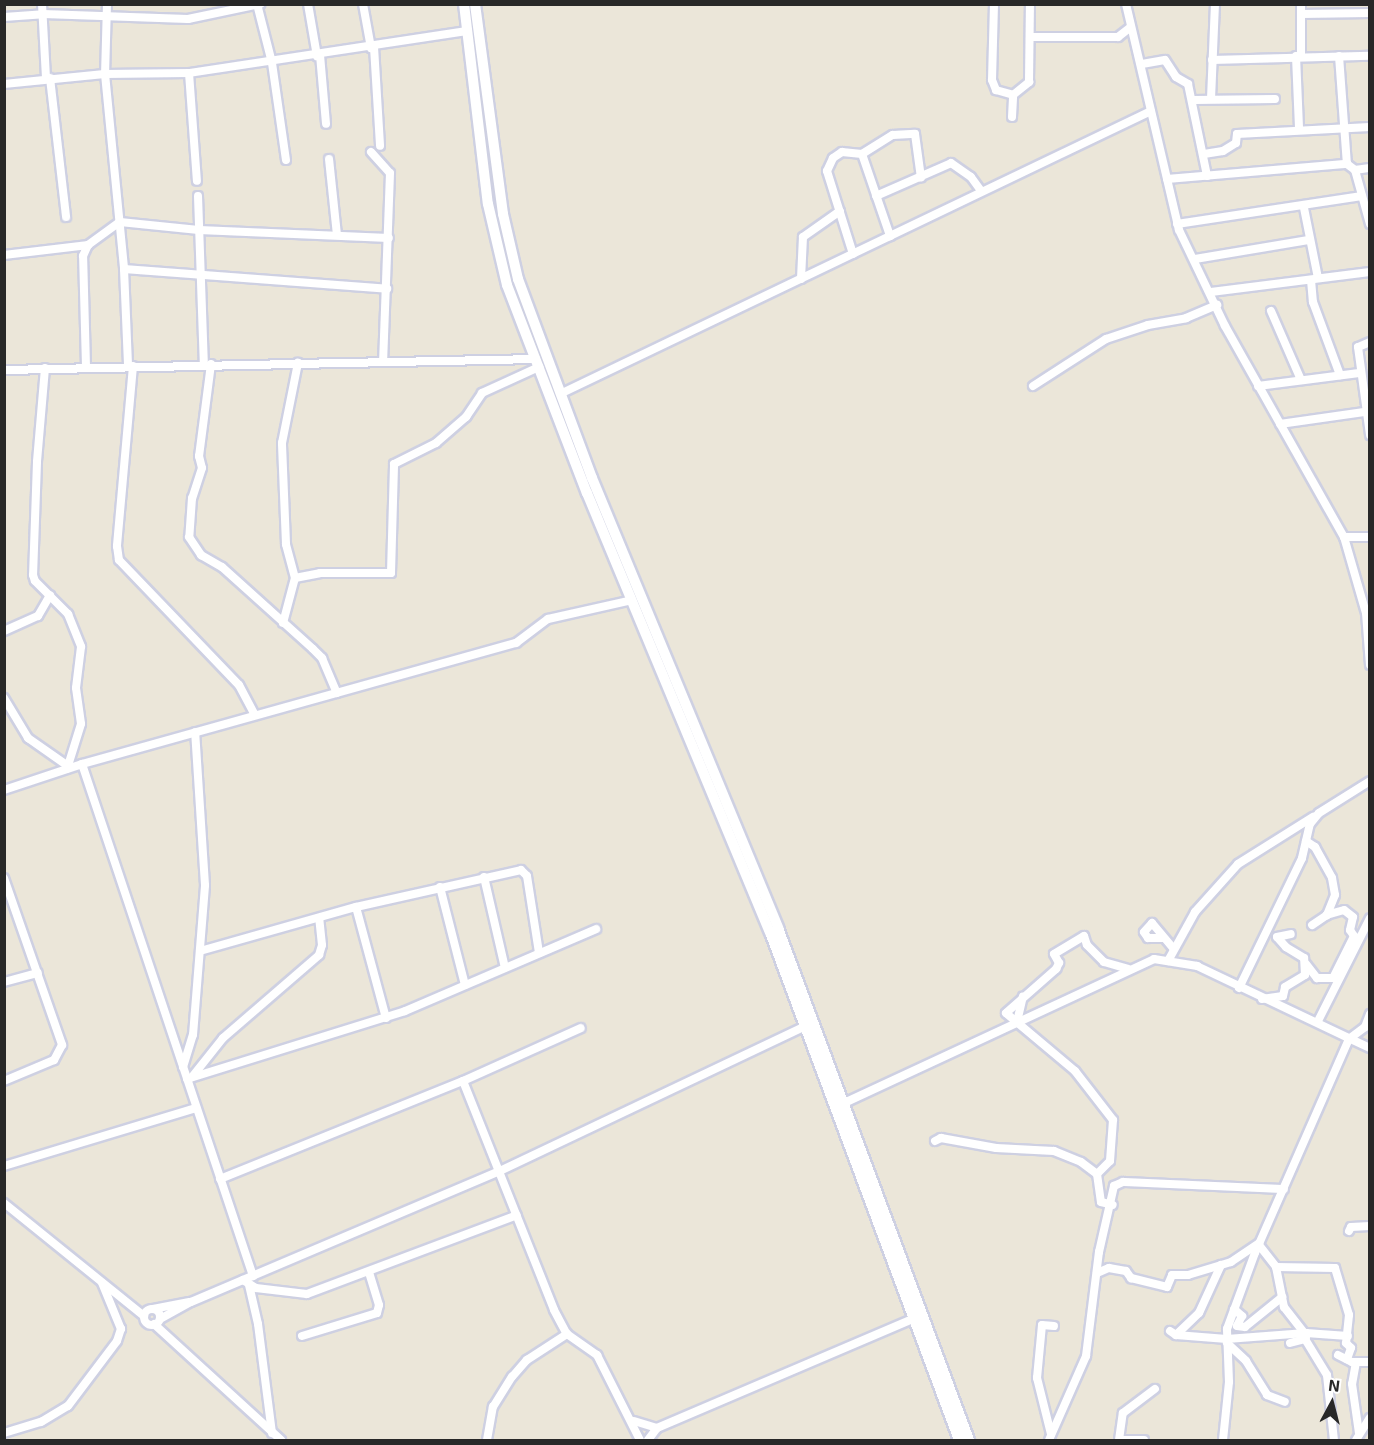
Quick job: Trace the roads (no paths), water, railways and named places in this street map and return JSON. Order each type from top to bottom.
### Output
[{"type":"main road","points":[[465,4],[497,251],[538,363],[632,600],[842,1104],[959,1440]]},
{"type":"main road","points":[[475,4],[513,262],[560,394],[752,865],[918,1317],[969,1440]]},
{"type":"street","points":[[42,4],[48,79],[66,217]]},
{"type":"street","points":[[107,4],[105,74],[119,203],[130,366],[117,546],[119,560],[238,685],[255,716]]},
{"type":"street","points":[[308,4],[318,56],[326,124]]},
{"type":"street","points":[[363,4],[372,47],[381,146]]},
{"type":"street","points":[[994,4],[992,80],[996,90],[1013,95]]},
{"type":"street","points":[[1012,117],[1013,95],[1029,81],[1030,4]]},
{"type":"street","points":[[1126,4],[1142,64],[1177,224],[1258,386],[1344,537],[1366,614],[1370,665]]},
{"type":"street","points":[[1211,99],[1215,4]]},
{"type":"street","points":[[1299,129],[1301,4]]},
{"type":"street","points":[[4,17],[43,14],[106,19],[199,18],[258,5],[272,63],[286,160]]},
{"type":"street","points":[[1301,14],[1370,13]]},
{"type":"street","points":[[1030,37],[1118,37],[1131,29]]},
{"type":"street","points":[[4,84],[105,74],[189,73],[272,63],[468,31]]},
{"type":"street","points":[[1212,60],[1370,56]]},
{"type":"street","points":[[1339,57],[1342,129],[1347,164]]},
{"type":"street","points":[[1142,64],[1165,60],[1176,77],[1188,84],[1194,100],[1207,176]]},
{"type":"street","points":[[189,73],[197,181]]},
{"type":"street","points":[[1194,100],[1275,99]]},
{"type":"street","points":[[560,394],[1152,111]]},
{"type":"street","points":[[1204,154],[1223,151],[1236,143],[1237,134],[1370,127]]},
{"type":"street","points":[[853,254],[827,171],[828,163],[842,152],[862,154],[893,135],[915,134],[921,178]]},
{"type":"street","points":[[371,152],[390,173],[386,205],[389,238],[383,361]]},
{"type":"street","points":[[862,154],[890,236]]},
{"type":"street","points":[[329,159],[337,235]]},
{"type":"street","points":[[876,196],[951,163],[971,177],[981,191]]},
{"type":"street","points":[[1167,179],[1347,164],[1355,170],[1370,224]]},
{"type":"street","points":[[1355,170],[1370,168]]},
{"type":"street","points":[[198,196],[200,274],[207,365],[199,456],[202,468],[192,498],[189,537],[201,555],[222,567],[322,658],[337,693]]},
{"type":"street","points":[[1177,224],[1305,208],[1362,196]]},
{"type":"street","points":[[1305,208],[1314,279],[1313,302],[1340,375]]},
{"type":"street","points":[[801,279],[803,237],[840,211]]},
{"type":"street","points":[[86,367],[83,256],[88,245],[120,219],[199,230],[389,238]]},
{"type":"street","points":[[1196,259],[1308,240]]},
{"type":"street","points":[[4,255],[88,245]]},
{"type":"street","points":[[124,269],[387,289]]},
{"type":"street","points":[[1211,292],[1370,272]]},
{"type":"street","points":[[1033,387],[1106,339],[1148,325],[1186,318],[1217,305]]},
{"type":"street","points":[[1271,311],[1301,380]]},
{"type":"street","points":[[1370,342],[1359,344],[1359,373],[1364,412],[1370,435]]},
{"type":"street","points":[[6,368],[383,361],[538,363]]},
{"type":"street","points":[[283,623],[296,578],[286,544],[282,443],[298,363]]},
{"type":"street","points":[[296,578],[320,573],[391,573],[394,464],[436,442],[466,417],[482,393],[538,363]]},
{"type":"street","points":[[45,368],[37,462],[33,575],[68,614],[81,646],[76,688],[81,724],[67,768]]},
{"type":"street","points":[[1258,386],[1359,373]]},
{"type":"street","points":[[1280,424],[1364,412]]},
{"type":"street","points":[[1344,537],[1370,537]]},
{"type":"street","points":[[4,631],[38,616],[50,596]]},
{"type":"street","points":[[4,790],[67,768],[516,643],[548,619],[632,600]]},
{"type":"street","points":[[4,698],[28,738],[67,768]]},
{"type":"street","points":[[183,1067],[193,1035],[205,885],[195,732]]},
{"type":"street","points":[[82,764],[183,1067],[189,1078],[196,1108],[253,1276]]},
{"type":"street","points":[[1168,961],[1195,912],[1238,864],[1370,781]]},
{"type":"street","points":[[1239,988],[1302,858],[1310,824],[1319,813]]},
{"type":"street","points":[[1306,841],[1315,847],[1332,878],[1335,895],[1327,915]]},
{"type":"street","points":[[200,951],[356,907],[484,877],[524,872],[539,953]]},
{"type":"street","points":[[484,877],[505,968]]},
{"type":"street","points":[[4,878],[62,1044],[60,1054],[4,1081]]},
{"type":"street","points":[[440,887],[465,985]]},
{"type":"street","points":[[4,903],[13,900]]},
{"type":"street","points":[[356,907],[386,1018]]},
{"type":"street","points":[[1291,934],[1277,937],[1304,958],[1317,978],[1326,981],[1333,978],[1354,936],[1350,930],[1353,917],[1344,910],[1327,915],[1312,925]]},
{"type":"street","points":[[189,1078],[223,1038],[319,955],[322,945],[319,918]]},
{"type":"street","points":[[1318,1021],[1370,918]]},
{"type":"street","points":[[189,1078],[386,1018],[596,928]]},
{"type":"street","points":[[1097,1174],[1110,1161],[1113,1120],[1075,1071],[1006,1013],[1024,994],[1056,969],[1059,963],[1054,954],[1084,936],[1087,945],[1104,962],[1128,969]]},
{"type":"street","points":[[1163,938],[1174,949]]},
{"type":"street","points":[[842,1104],[1128,969],[1154,959],[1197,966],[1260,999],[1318,1021],[1370,1048]]},
{"type":"street","points":[[1260,999],[1283,996],[1285,987],[1305,975],[1306,964]]},
{"type":"street","points":[[4,982],[38,973]]},
{"type":"street","points":[[1017,1022],[1024,994]]},
{"type":"street","points":[[1223,1440],[1228,1382],[1227,1341],[1234,1309],[1260,1243],[1349,1039],[1365,1027],[1370,1014]]},
{"type":"street","points":[[144,1316],[153,1309],[191,1302],[246,1282],[253,1276],[500,1171],[809,1025]]},
{"type":"street","points":[[220,1179],[463,1081],[581,1028]]},
{"type":"street","points":[[463,1081],[567,1334],[597,1355],[634,1421],[640,1440]]},
{"type":"street","points":[[4,1166],[196,1108]]},
{"type":"street","points":[[935,1141],[941,1138],[996,1148],[1054,1151],[1081,1162],[1097,1174],[1101,1202],[1113,1205]]},
{"type":"street","points":[[1051,1438],[1086,1356],[1099,1252],[1113,1205],[1114,1186],[1123,1182],[1284,1189]]},
{"type":"street","points":[[4,1203],[144,1316],[147,1323],[157,1322],[191,1302]]},
{"type":"street","points":[[246,1282],[307,1294],[369,1272],[411,1252],[439,1246],[517,1215]]},
{"type":"street","points":[[1349,1231],[1370,1226]]},
{"type":"street","points":[[1097,1273],[1109,1268],[1126,1271],[1131,1278],[1167,1287],[1172,1275],[1188,1275],[1221,1265],[1260,1243]]},
{"type":"street","points":[[1260,1243],[1276,1267],[1284,1307],[1305,1335],[1327,1375],[1334,1440]]},
{"type":"street","points":[[1221,1265],[1199,1312],[1173,1333],[1227,1341],[1305,1335],[1348,1336]]},
{"type":"street","points":[[1276,1267],[1335,1268],[1349,1315],[1346,1343],[1351,1348],[1347,1359]]},
{"type":"street","points":[[303,1336],[377,1313],[379,1305],[369,1272]]},
{"type":"street","points":[[246,1282],[258,1324],[272,1433]]},
{"type":"street","points":[[4,1433],[41,1422],[68,1406],[117,1341],[121,1329],[102,1283]]},
{"type":"street","points":[[1234,1309],[1242,1317],[1237,1326],[1245,1327],[1282,1297]]},
{"type":"street","points":[[153,1309],[157,1322],[281,1440]]},
{"type":"street","points":[[648,1440],[657,1428],[918,1317]]},
{"type":"street","points":[[1051,1438],[1037,1378],[1042,1325],[1054,1326]]},
{"type":"street","points":[[487,1440],[493,1407],[512,1377],[527,1360],[567,1334]]},
{"type":"street","points":[[1290,1343],[1305,1335]]},
{"type":"street","points":[[1227,1341],[1246,1361],[1267,1395],[1285,1402]]},
{"type":"street","points":[[1338,1355],[1356,1362],[1370,1362]]},
{"type":"street","points":[[1356,1362],[1352,1384],[1358,1437]]},
{"type":"street","points":[[1144,1440],[1121,1440],[1123,1413],[1155,1389]]},
{"type":"street","points":[[1358,1437],[1370,1418]]},
{"type":"street","points":[[634,1421],[657,1428]]}]
